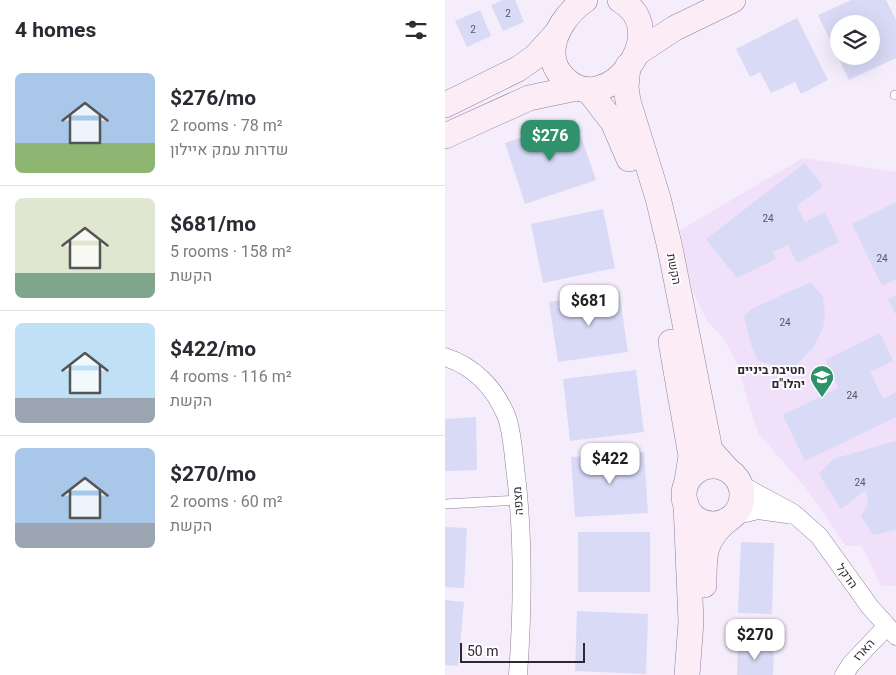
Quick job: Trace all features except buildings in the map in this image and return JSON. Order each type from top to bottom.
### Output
[{"type":"street","points":[[445,104],[518,69],[535,57],[565,17],[585,0]]},
{"type":"street","points":[[621,0],[638,0]]},
{"type":"street","name":"הקשת","points":[[621,0],[632,8],[641,26],[641,40],[632,59],[626,86],[627,101],[658,198],[670,248],[710,450],[730,472]]},
{"type":"street","points":[[445,136],[529,98],[608,86],[617,79],[632,59],[675,28],[733,0]]},
{"type":"street","name":"הקשת","points":[[565,17],[553,40],[553,61],[560,75],[583,90],[613,122],[622,139],[642,202],[662,291],[691,456],[687,493],[691,622],[687,675]]},
{"type":"street","name":"מצפה","points":[[445,357],[472,368],[492,390],[506,416],[513,445],[519,500],[521,623],[518,675]]},
{"type":"street","points":[[701,675],[705,622],[704,558],[707,544],[714,531],[730,518],[739,509],[742,499],[739,482],[730,472],[709,466],[692,474],[687,493],[696,518],[705,523],[715,524],[730,518],[758,510],[797,517]]},
{"type":"street","name":"הדקל","points":[[730,472],[745,488],[781,505],[819,536],[870,607],[891,631]]},
{"type":"street","name":"הארז","points":[[844,675],[851,664],[891,631]]},
{"type":"lane","points":[[445,504],[519,500]]},
{"type":"shaded area","name":"חטיבת ביניים יהלו\"ם","points":[[803,158],[896,172],[896,586],[881,586],[862,546],[846,546],[805,487],[758,433],[736,362],[725,340],[708,322],[693,292],[680,230]]},
{"type":"place","name":"חטיבת ביניים יהלו\"ם","points":[[822,398]]}]
